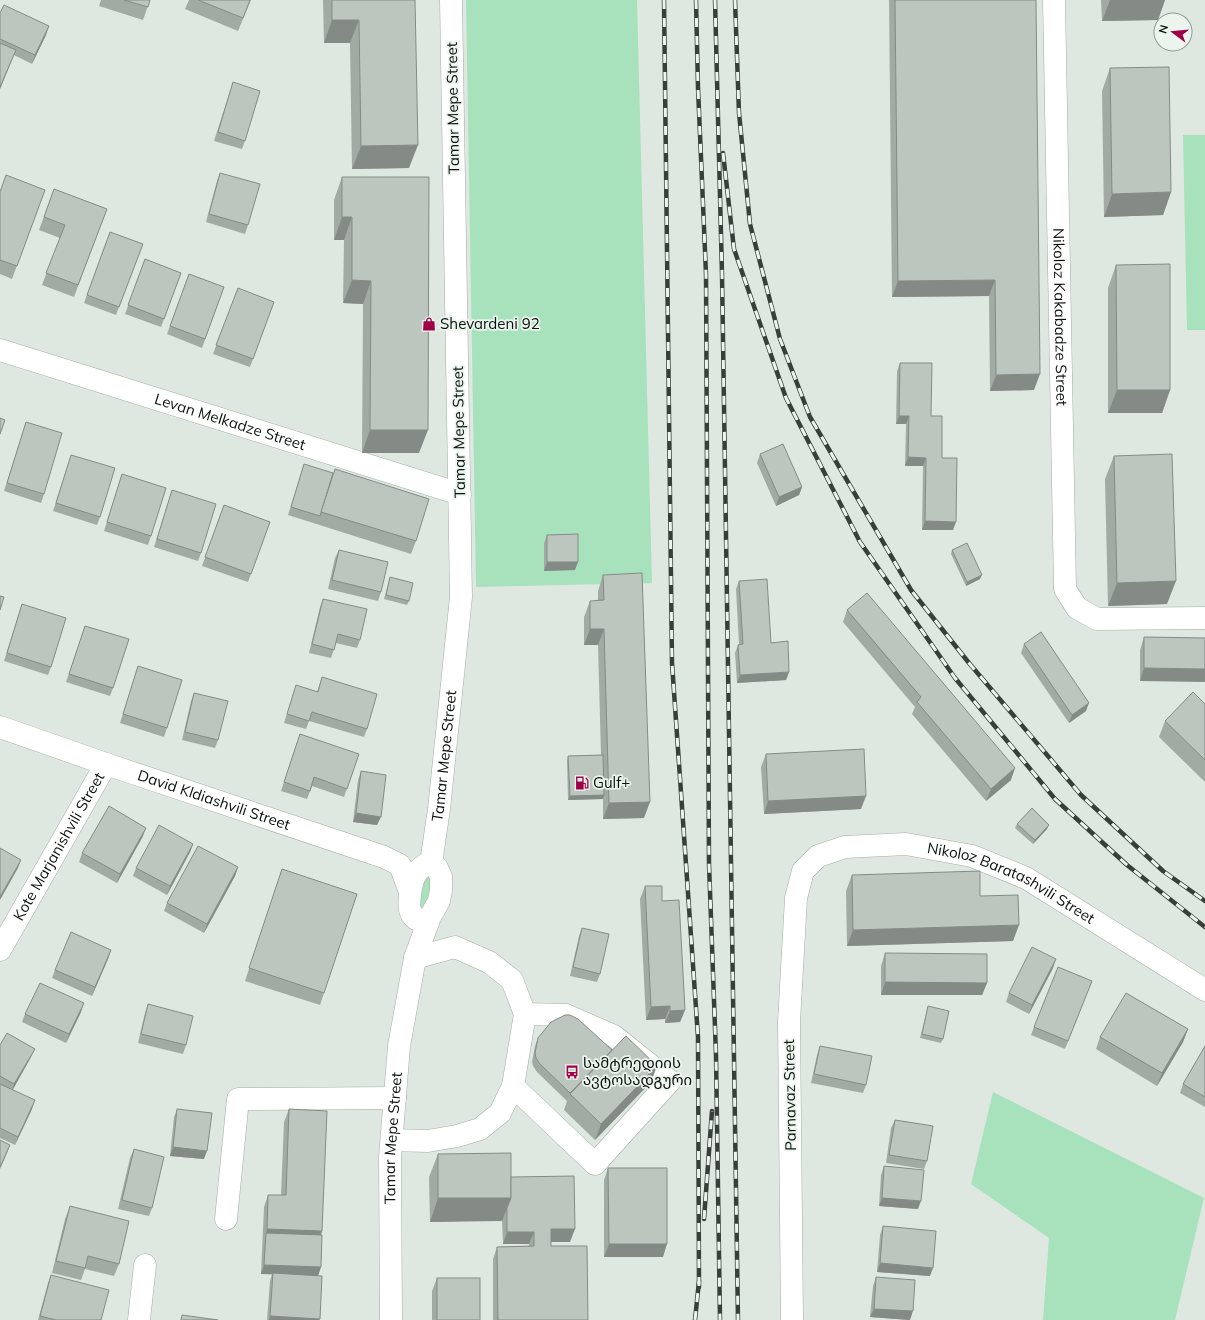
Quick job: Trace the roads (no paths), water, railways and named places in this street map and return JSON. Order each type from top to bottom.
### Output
[{"type":"street","name":"Tamar Mepe Street","points":[[431,863],[439,809],[461,596],[451,0]]},
{"type":"street","name":"Nikoloz Kakabadze Street","points":[[1054,0],[1065,588],[1077,608],[1097,620],[1205,618]]},
{"type":"street","name":"Levan Melkadze Street","points":[[0,350],[460,494]]},
{"type":"street","name":"David Kldiashvili Street","points":[[0,727],[384,857],[400,865],[417,907]]},
{"type":"street","name":"Kote Marjanishvili Street","points":[[0,950],[106,764]]},
{"type":"street","name":"Nikoloz Baratashvili Street","points":[[803,871],[818,856],[845,847],[906,844],[972,856],[1026,878],[1205,990]]},
{"type":"street","name":"Tamar Mepe Street","points":[[417,907],[439,901],[441,877],[437,868],[431,863]]},
{"type":"street","name":"Tamar Mepe Street","points":[[391,1320],[390,1157],[399,1046],[415,958],[417,907],[411,884],[414,875],[420,868],[431,863]]},
{"type":"street","name":"Parnavaz Street","points":[[792,1320],[789,1022],[796,898],[803,871]]},
{"type":"street","points":[[392,1140],[428,1141],[457,1136],[480,1129],[500,1113],[513,1086],[525,1014],[512,980],[489,962],[455,948],[415,958]]},
{"type":"street","points":[[513,1086],[594,1164],[670,1081],[614,1036],[566,1015],[525,1014]]},
{"type":"street","points":[[226,1219],[238,1099],[395,1098]]},
{"type":"street","points":[[139,1320],[145,1265]]},
{"type":"railway","points":[[664,0],[672,663],[698,1037],[699,1287]]},
{"type":"railway","points":[[696,0],[698,88],[706,274],[709,864],[716,1055],[720,1320]]},
{"type":"railway","points":[[715,0],[722,274],[738,1320]]},
{"type":"railway","points":[[735,0],[739,113],[750,224],[780,339],[810,417],[911,590],[969,663],[1081,795],[1163,871],[1205,901]]},
{"type":"railway","points":[[723,153],[734,249],[786,398],[860,542],[955,678],[1055,799],[1127,865],[1205,927]]},
{"type":"railway","points":[[704,1219],[712,1111]]},
{"type":"railway","points":[[695,1320],[699,1281]]},
{"type":"place","name":"Shevardeni 92","points":[[429,324]]},
{"type":"place","name":"Gulf+","points":[[582,783]]},
{"type":"place","name":"სამტრედიის ავტოსადგური","points":[[572,1072]]}]
